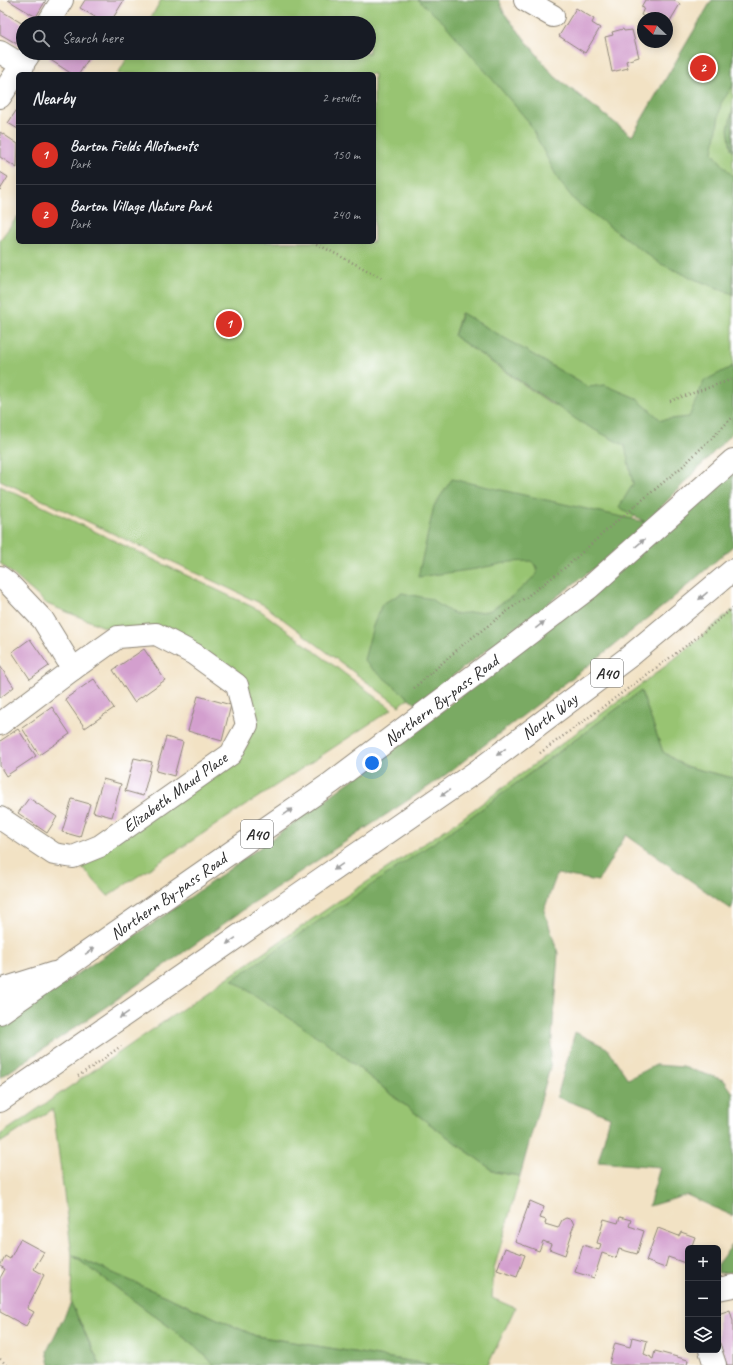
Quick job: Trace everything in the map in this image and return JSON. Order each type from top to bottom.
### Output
[{"type":"main road","points":[[52,16],[62,0]]},
{"type":"main road","points":[[525,0],[553,16]]},
{"type":"main road","points":[[0,52],[22,66]]},
{"type":"main road","points":[[0,97],[16,74]]},
{"type":"main road","name":"Northern By-pass Road","points":[[0,1013],[331,783],[509,649],[589,588],[733,460]]},
{"type":"main road","name":"North Way","points":[[0,1101],[477,770],[630,656],[733,570]]},
{"type":"main road","points":[[0,577],[8,583],[43,620],[73,669]]},
{"type":"main road","name":"Elizabeth Maud Place","points":[[0,724],[118,637],[156,634],[194,654],[237,685],[247,725],[231,754],[100,846],[73,857],[54,854],[0,818]]},
{"type":"main road","points":[[0,990],[63,970]]},
{"type":"main road","points":[[721,1288],[733,1286]]},
{"type":"main road","points":[[711,1353],[715,1365]]},
{"type":"path","points":[[317,244],[382,278]]},
{"type":"path","points":[[670,401],[733,379]]},
{"type":"path","points":[[414,688],[465,644],[566,567],[611,526],[683,466],[733,417]]},
{"type":"path","points":[[0,1359],[7,1365]]},
{"type":"green space","points":[[161,0],[499,0],[504,13],[554,76],[632,136],[712,0],[733,0],[733,423],[633,518],[399,706],[264,605],[0,480],[0,240],[16,219],[16,244],[376,244],[376,72],[119,72],[126,60],[376,60],[376,16],[152,16]],"holes":[[[461,313],[588,387],[553,405],[454,336]]]},
{"type":"green space","points":[[418,0],[499,0],[504,13],[554,76],[632,136],[712,0],[733,0],[733,86],[721,103],[713,153],[733,177],[733,294],[694,279],[659,263],[575,201],[559,181],[528,121],[444,23]]},
{"type":"green space","points":[[733,108],[733,151],[731,149],[728,129]]},
{"type":"green space","points":[[462,313],[588,387],[605,385],[636,398],[661,420],[689,417],[704,381],[733,366],[733,432],[646,523],[601,563],[416,704],[369,666],[364,660],[373,626],[382,604],[402,593],[431,599],[455,614],[489,611],[514,595],[537,574],[537,567],[531,561],[510,562],[476,569],[418,577],[434,506],[452,479],[645,522],[619,507],[633,484],[625,446],[580,422],[454,336]]},
{"type":"green space","points":[[733,473],[733,546],[666,604],[440,779],[256,901],[113,1002],[0,1078],[0,1026],[161,918],[379,760],[528,643]]},
{"type":"green space","points":[[0,486],[261,611],[392,709],[108,896],[73,857],[231,754],[247,725],[237,685],[194,654],[117,632],[47,604],[0,563]]},
{"type":"green space","points":[[733,610],[733,778],[684,766],[663,752],[641,691],[464,822],[330,1045],[411,1110],[495,1172],[520,1176],[494,1269],[492,1298],[515,1308],[488,1365],[433,1365],[256,1336],[74,1256],[194,1345],[215,1365],[100,1365],[71,1303],[72,1255],[53,1109],[0,1143],[0,1135],[340,900],[461,819],[667,665]]},
{"type":"green space","points":[[641,691],[663,752],[684,766],[733,778],[733,904],[731,909],[626,835],[598,881],[557,874],[544,910],[558,953],[550,1067],[520,1176],[495,1172],[411,1110],[330,1045],[232,980],[464,822]]},
{"type":"green space","points":[[575,1032],[607,1048],[628,1079],[656,1065],[683,1067],[724,1080],[733,1093],[733,1216],[687,1195],[649,1206],[660,1167],[598,1162],[610,1117],[557,1097]]},
{"type":"green space","points":[[733,1244],[733,1272],[721,1273],[721,1259]]},
{"type":"green space","points":[[72,1255],[256,1336],[433,1365],[215,1365],[194,1345]]},
{"type":"green space","points":[[71,1303],[100,1365],[50,1365],[47,1351]]},
{"type":"building","points":[[8,0],[46,0],[37,16]]},
{"type":"building","points":[[85,0],[124,0],[114,16],[93,16],[80,8]]},
{"type":"building","points":[[645,0],[674,0],[680,4],[673,16],[673,12],[642,12],[644,8],[641,7]]},
{"type":"building","points":[[576,8],[594,19],[592,23],[600,28],[585,53],[559,36]]},
{"type":"building","points":[[0,10],[16,20],[16,43],[0,34]]},
{"type":"building","points":[[623,29],[624,31],[632,30],[639,57],[626,61],[628,68],[612,72],[605,37],[613,35],[612,32]]},
{"type":"building","points":[[51,60],[88,60],[80,72],[69,72]]},
{"type":"building","points":[[16,111],[16,128],[8,123]]},
{"type":"building","points":[[0,132],[16,143],[16,167],[0,157]]},
{"type":"building","points":[[0,172],[8,177],[0,190]]},
{"type":"building","points":[[30,639],[49,666],[30,679],[12,652]]},
{"type":"building","points":[[144,649],[165,680],[134,702],[113,670]]},
{"type":"building","points":[[0,666],[14,687],[0,698]]},
{"type":"building","points":[[94,679],[114,708],[85,728],[65,699]]},
{"type":"building","points":[[198,696],[231,705],[222,741],[188,731]]},
{"type":"building","points":[[52,707],[70,734],[39,755],[22,728]]},
{"type":"building","points":[[18,729],[36,756],[6,776],[0,766],[0,741]]},
{"type":"building","points":[[166,737],[183,742],[174,776],[156,771]]},
{"type":"building","points":[[134,758],[152,762],[143,796],[125,791]]},
{"type":"building","points":[[103,779],[121,784],[112,817],[93,812]]},
{"type":"building","points":[[29,798],[57,817],[47,833],[18,813]]},
{"type":"building","points":[[72,799],[90,804],[80,837],[62,832]]},
{"type":"building","points":[[530,1201],[544,1207],[540,1218],[546,1220],[545,1224],[558,1228],[562,1220],[566,1218],[572,1220],[574,1225],[565,1255],[549,1249],[551,1244],[543,1241],[539,1251],[515,1242]]},
{"type":"building","points":[[620,1217],[631,1220],[629,1226],[644,1231],[637,1254],[619,1249],[616,1258],[602,1253],[594,1278],[575,1272],[583,1245],[599,1250],[601,1244],[597,1243],[604,1219],[618,1223]]},
{"type":"building","points":[[658,1228],[679,1236],[681,1232],[695,1237],[692,1245],[685,1245],[685,1263],[668,1257],[665,1268],[646,1261]]},
{"type":"building","points":[[20,1239],[44,1252],[34,1269],[44,1275],[27,1308],[34,1312],[26,1326],[0,1312],[0,1278],[5,1269],[0,1266],[5,1256],[10,1259]]},
{"type":"building","points":[[505,1248],[525,1255],[517,1277],[497,1270]]},
{"type":"building","points":[[730,1310],[733,1321],[733,1365],[727,1365],[721,1347],[721,1313]]},
{"type":"building","points":[[632,1337],[647,1341],[644,1354],[651,1358],[653,1359],[655,1351],[688,1360],[687,1365],[609,1364],[615,1343],[630,1347]]},
{"type":"place","name":"Barton Village Nature Park","points":[[703,68]]},
{"type":"place","name":"Barton Fields Allotments","points":[[229,324]]}]
